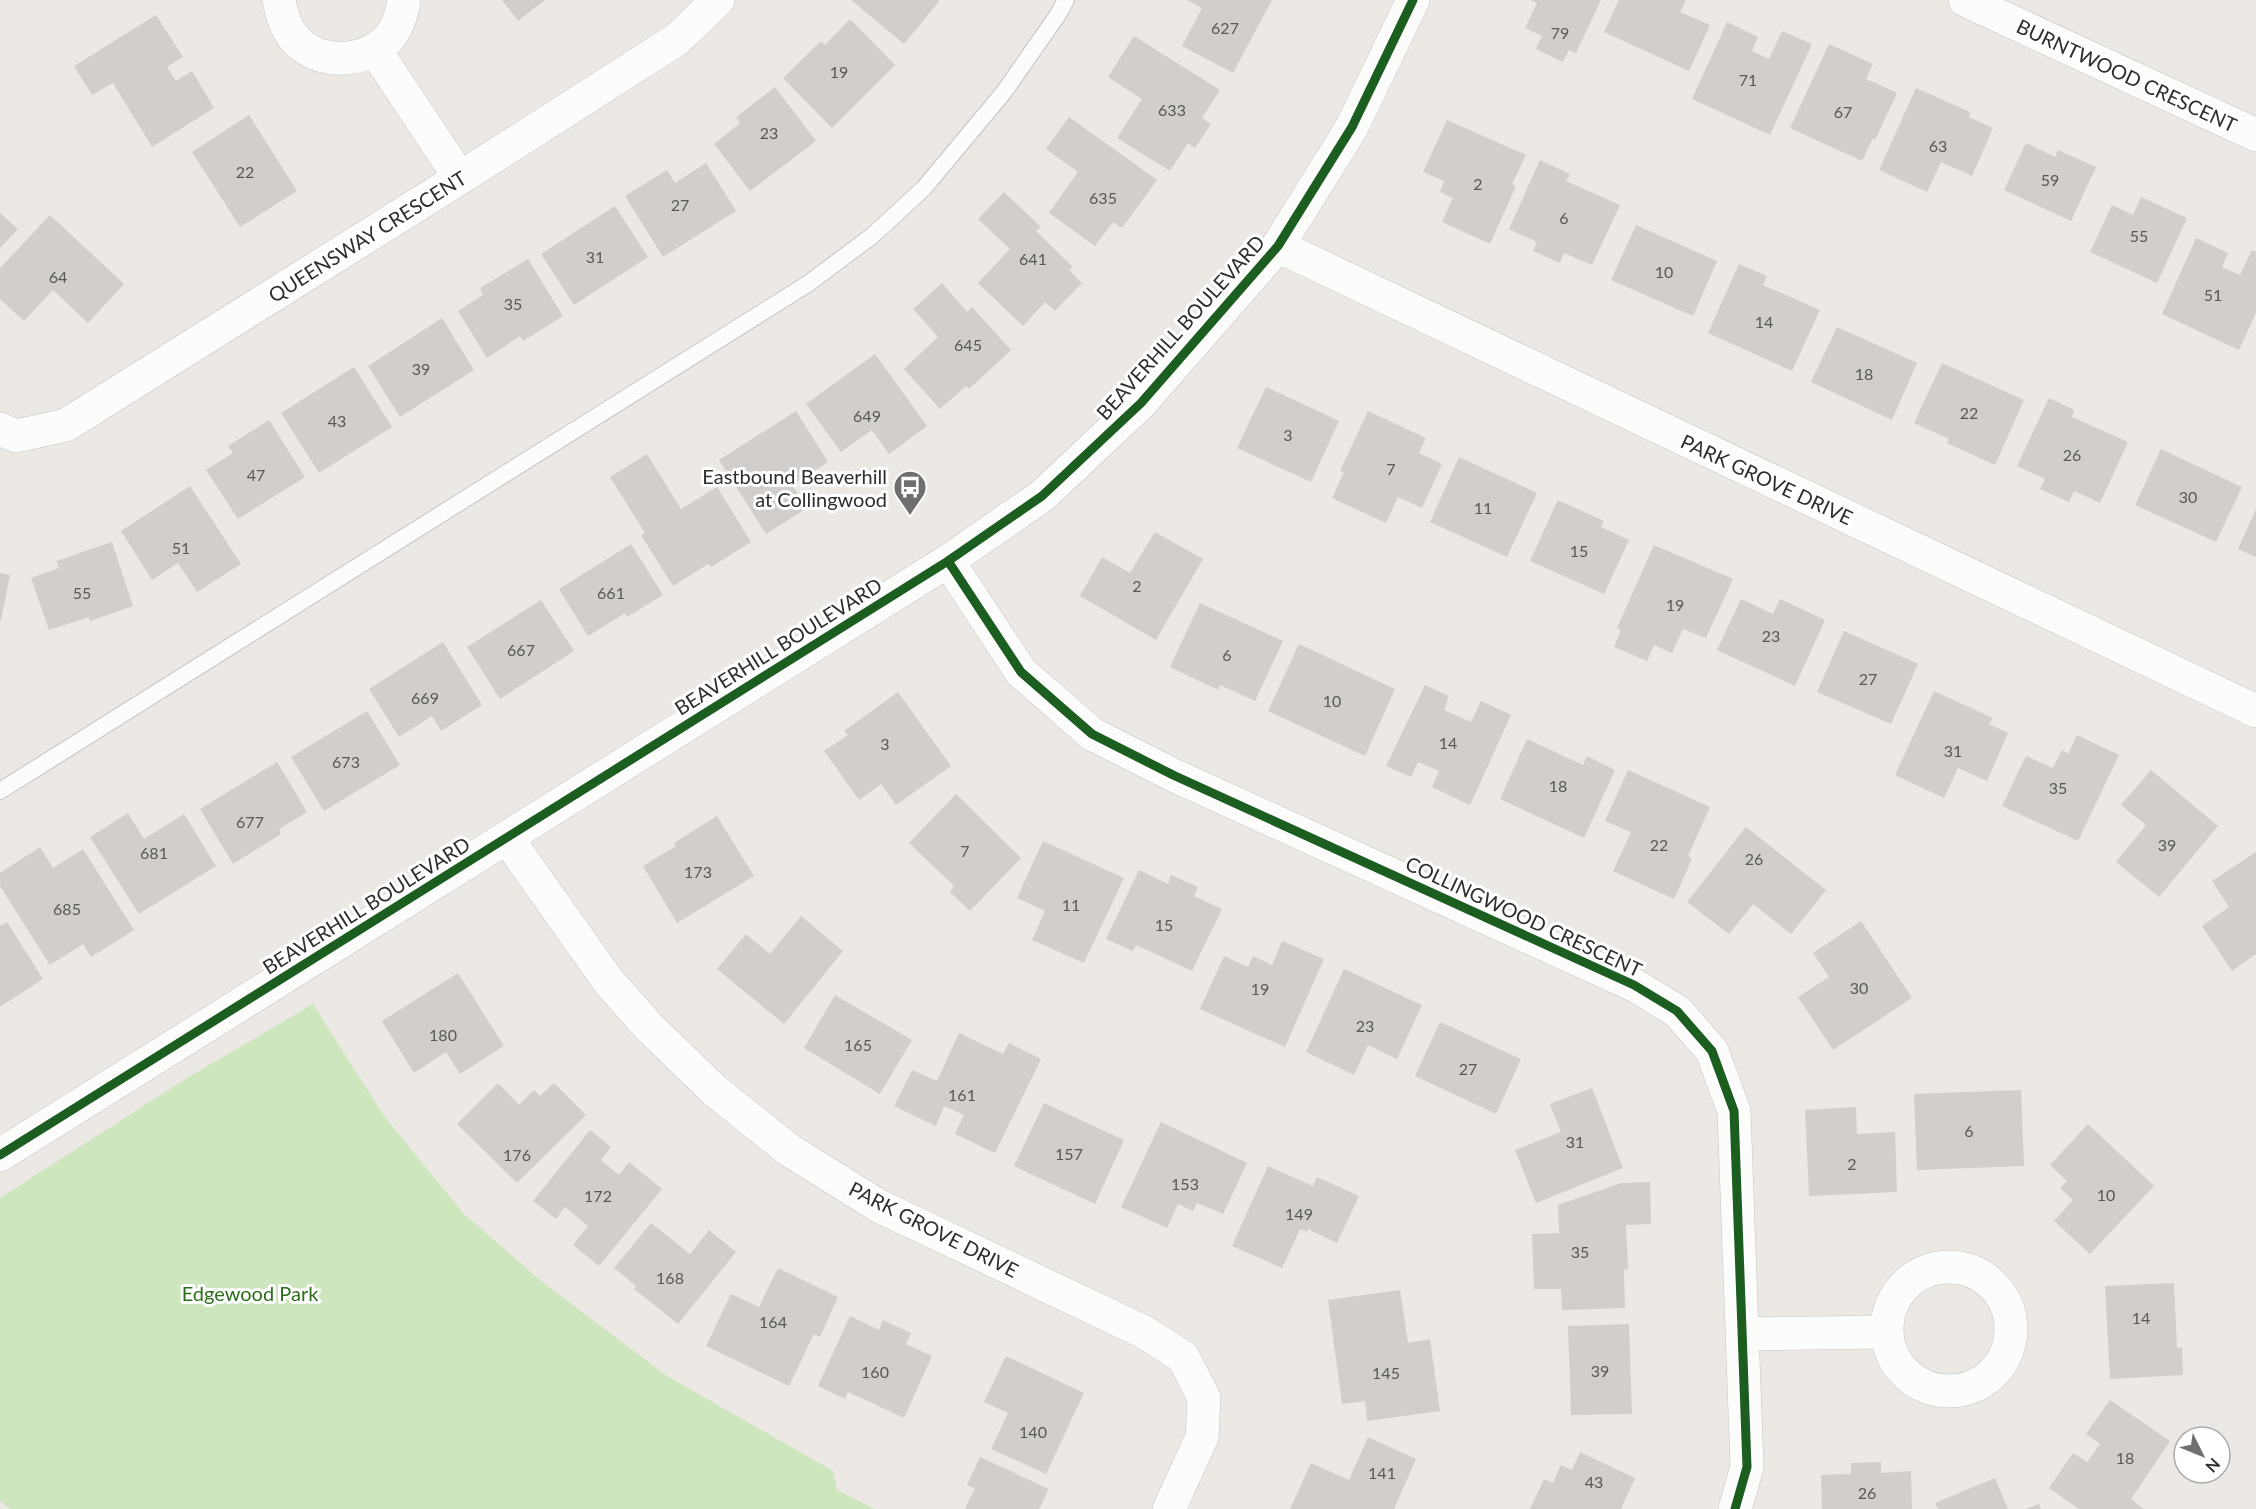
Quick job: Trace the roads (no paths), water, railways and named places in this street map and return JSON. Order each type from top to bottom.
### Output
[{"type":"street","points":[[279,0],[283,20],[295,39],[312,52],[333,58],[354,58],[375,50],[390,37],[400,20],[404,0]]},
{"type":"street","name":"QUEENSWAY CRESCENT","points":[[0,429],[15,436],[66,425],[676,40],[718,0]]},
{"type":"street","name":"BEAVERHILL BOULEVARD","points":[[3,1149],[507,838],[948,561],[1042,496],[1142,403],[1278,246],[1352,127],[1413,0]]},
{"type":"street","name":"BURNTWOOD CRESCENT","points":[[1965,0],[2256,135]]},
{"type":"street","points":[[375,50],[460,178]]},
{"type":"street","name":"PARK GROVE DRIVE","points":[[1278,246],[1330,273],[2256,711]]},
{"type":"street","name":"COLLINGWOOD CRESCENT","points":[[948,561],[1022,672],[1092,734],[1173,775],[1634,985],[1677,1011],[1712,1051],[1734,1111],[1747,1467],[1735,1509]]},
{"type":"street","name":"PARK GROVE DRIVE","points":[[507,838],[609,982],[649,1027],[714,1090],[789,1149],[879,1206],[1144,1332],[1183,1357],[1204,1398],[1202,1437],[1169,1509]]},
{"type":"street","points":[[1743,1334],[1886,1332]]},
{"type":"lane","points":[[0,791],[809,283],[872,236],[924,188],[1004,92],[1066,0]]},
{"type":"place","name":"Eastbound Beaverhill at Collingwood","points":[[910,516]]},
{"type":"park label","name":"Edgewood Park","points":[[250,1293]]}]
